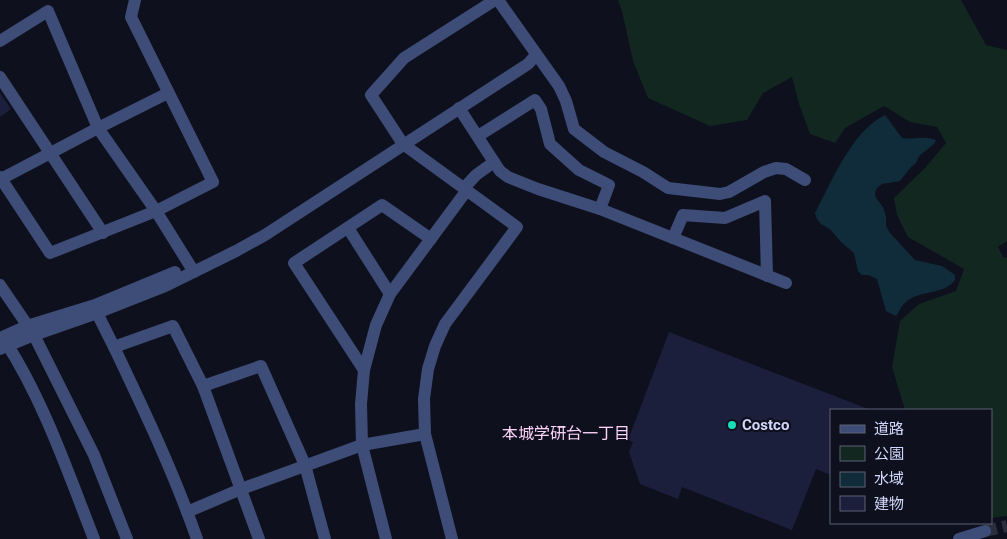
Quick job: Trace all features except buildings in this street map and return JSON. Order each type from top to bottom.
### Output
[{"type":"street","points":[[135,0],[131,18],[213,182],[156,211],[50,253],[1,178],[168,93]]},
{"type":"street","points":[[452,539],[425,434],[424,399],[428,369],[435,346],[445,324],[517,227],[401,141],[371,94],[404,58],[496,0],[563,94],[574,129],[604,152],[644,172],[668,188],[720,194],[729,192],[764,172],[776,168],[786,169],[805,180]]},
{"type":"street","points":[[0,41],[44,6],[98,128],[156,211],[193,269]]},
{"type":"street","points":[[401,141],[459,108],[528,64],[536,55]]},
{"type":"street","points":[[30,331],[97,314],[163,287],[401,141],[524,58],[536,55]]},
{"type":"street","points":[[0,77],[103,233]]},
{"type":"street","points":[[478,136],[535,100],[541,109],[550,144],[579,170],[609,185],[600,208]]},
{"type":"street","points":[[459,108],[500,171],[508,177],[538,189],[600,208],[786,283]]},
{"type":"street","points":[[386,539],[362,445],[361,404],[364,370],[376,324],[390,294],[465,189],[476,174],[494,162]]},
{"type":"street","points":[[673,238],[683,215],[726,218],[765,201],[767,276]]},
{"type":"street","points":[[364,370],[294,263],[382,205],[431,239]]},
{"type":"street","points":[[348,228],[390,294]]},
{"type":"street","points":[[94,539],[30,386],[2,341],[193,269]]},
{"type":"street","points":[[0,285],[30,331],[94,455],[127,539]]},
{"type":"street","points":[[97,314],[152,428],[197,539]]},
{"type":"street","points":[[114,347],[173,326],[203,386],[259,539]]},
{"type":"street","points":[[203,386],[261,366],[305,465],[325,539]]},
{"type":"street","points":[[187,512],[241,489],[362,445],[425,434]]},
{"type":"street","points":[[959,539],[985,531]]},
{"type":"green space","points":[[618,0],[961,0],[986,45],[1007,50],[1007,241],[998,247],[1004,258],[1007,257],[1007,516],[992,518],[992,409],[905,409],[892,367],[900,321],[919,304],[956,291],[964,269],[908,237],[897,215],[894,198],[925,168],[946,143],[937,127],[910,122],[884,106],[845,128],[835,143],[810,134],[792,77],[763,93],[747,120],[710,126],[648,98],[633,61]]},
{"type":"water","points":[[885,115],[902,138],[936,140],[934,144],[919,156],[916,163],[900,181],[882,184],[877,188],[876,198],[883,207],[886,226],[915,260],[942,266],[955,275],[955,280],[950,285],[938,291],[911,299],[902,306],[896,316],[886,311],[877,279],[869,275],[862,275],[858,271],[854,253],[831,230],[821,224],[815,213],[836,172],[853,145],[873,122]]},
{"type":"tunnel","points":[[985,531],[1007,526]]},
{"type":"place","name":"Costco","points":[[732,425]]},
{"type":"district","name":"本城学研台一丁目","points":[[566,433]]}]
